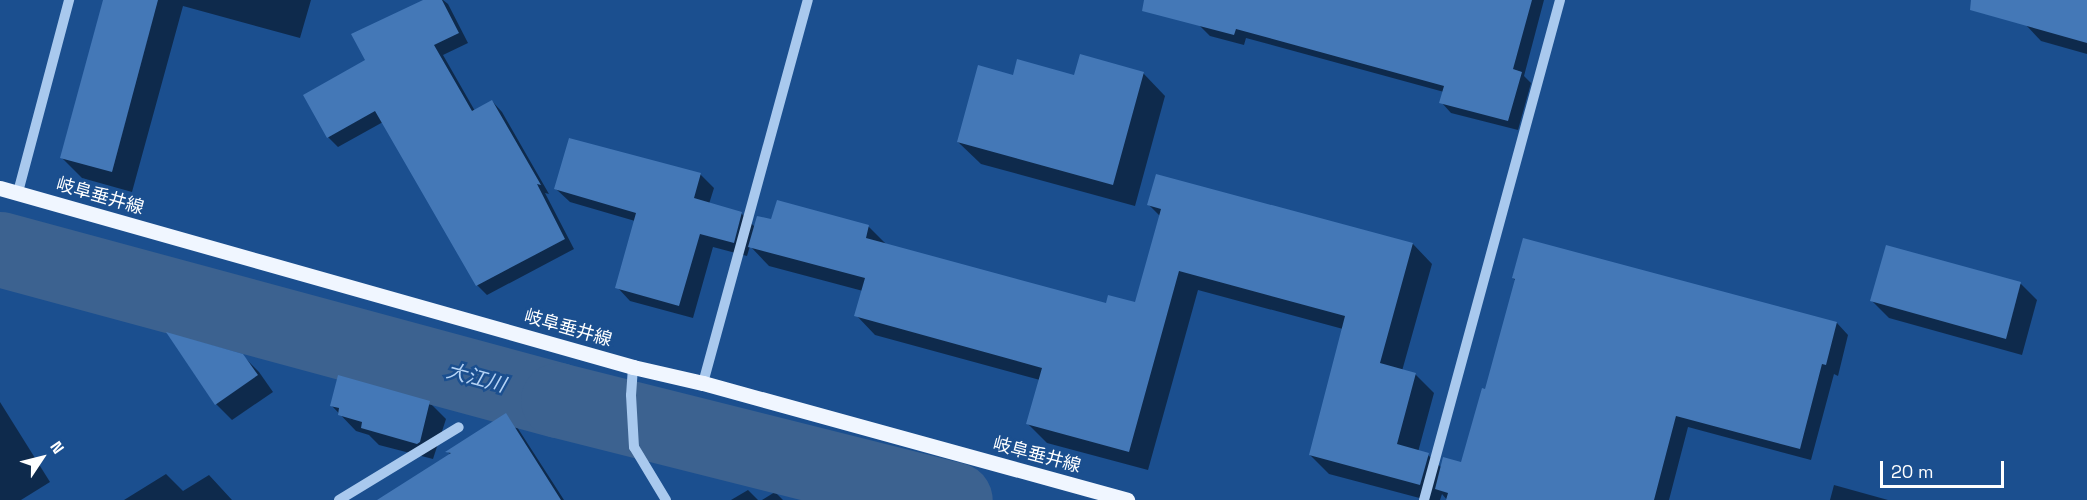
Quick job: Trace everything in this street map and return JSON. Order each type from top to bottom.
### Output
[{"type":"main road","name":"岐阜垂井線","points":[[0,188],[633,367],[703,383],[1127,500]]},
{"type":"street","points":[[18,192],[69,0]]},
{"type":"street","points":[[703,383],[808,0]]},
{"type":"street","points":[[1424,500],[1560,0]]},
{"type":"street","points":[[633,367],[631,395],[634,447],[666,500]]},
{"type":"street","points":[[339,500],[459,427]]},
{"type":"building","points":[[103,0],[158,0],[112,172],[60,158]]},
{"type":"building","points":[[423,0],[442,0],[459,33],[434,45],[472,111],[492,100],[541,185],[537,184],[565,239],[476,286],[375,111],[327,138],[303,95],[365,60],[351,34]]},
{"type":"building","points":[[1144,0],[1532,0],[1513,69],[1522,72],[1508,121],[1439,103],[1444,86],[1236,29],[1234,35],[1142,11]]},
{"type":"building","points":[[1971,0],[2087,0],[2087,43],[1970,10]]},
{"type":"building","points":[[1080,54],[1144,72],[1113,185],[957,142],[978,65],[1013,75],[1017,59],[1074,75]]},
{"type":"building","points":[[569,138],[701,173],[694,198],[742,212],[734,243],[700,234],[679,306],[615,288],[636,213],[554,189]]},
{"type":"building","points":[[1156,174],[1413,243],[1380,363],[1416,373],[1397,444],[1429,453],[1420,485],[1309,455],[1345,316],[1179,271],[1129,452],[1026,424],[1042,368],[854,316],[865,278],[748,247],[757,216],[771,219],[777,200],[869,225],[866,238],[1106,303],[1108,295],[1135,302],[1161,209],[1147,205]]},
{"type":"building","points":[[1523,238],[1837,322],[1826,365],[1822,364],[1800,449],[1676,416],[1654,500],[1446,500],[1448,493],[1435,489],[1443,457],[1461,462],[1482,388],[1485,389],[1515,279],[1512,278]]},
{"type":"building","points":[[1886,245],[2021,282],[2006,339],[1870,301]]},
{"type":"building","points":[[166,332],[243,354],[258,375],[215,405]]},
{"type":"building","points":[[338,375],[430,401],[420,442],[417,444],[361,428],[362,422],[338,415],[339,408],[330,406]]},
{"type":"building","points":[[506,413],[561,500],[377,500],[451,453],[445,452]]},
{"type":"waterway","name":"大江川","points":[[0,249],[558,400],[955,500]]}]
